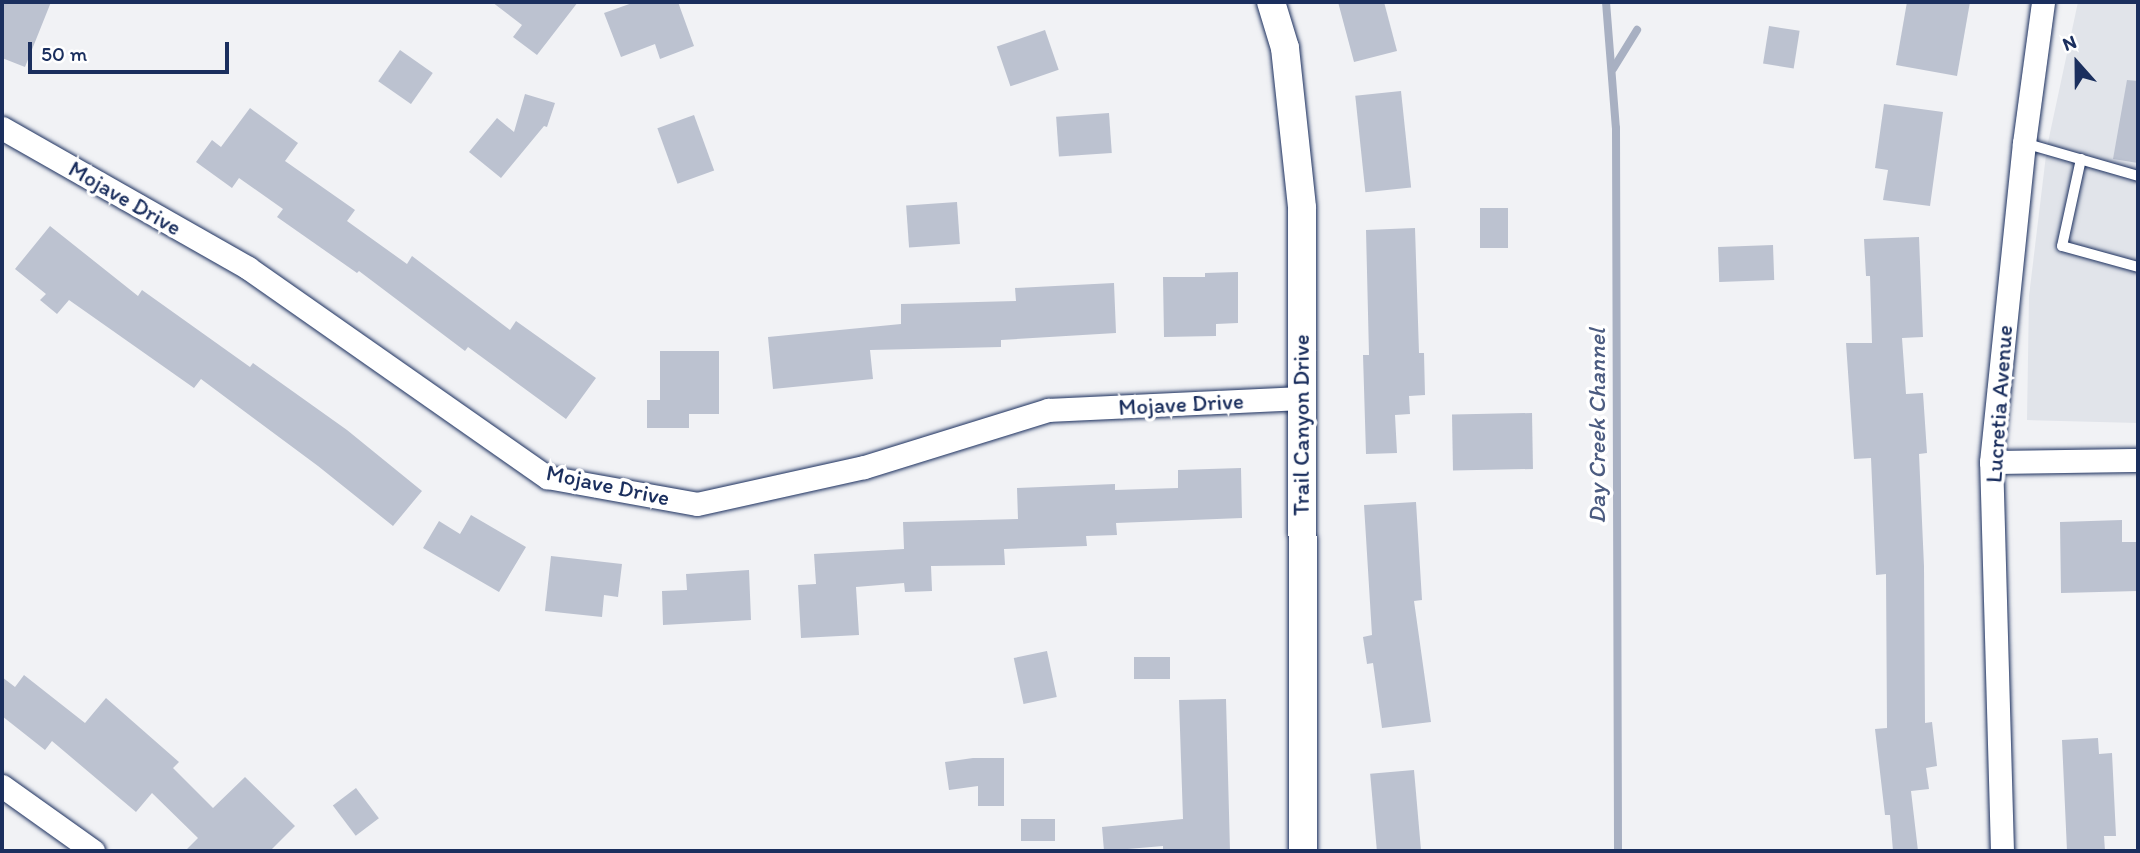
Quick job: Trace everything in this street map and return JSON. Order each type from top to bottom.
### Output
[{"type":"street","name":"Trail Canyon Drive","points":[[1271,2],[1285,48],[1302,208],[1303,851]]},
{"type":"street","name":"Lucretia Avenue","points":[[2002,851],[1990,462],[2024,143],[2043,2]]},
{"type":"street","name":"Mojave Drive","points":[[2,128],[248,268],[547,477],[697,504],[864,467],[1048,410],[1301,398]]},
{"type":"street","points":[[1990,462],[2138,460]]},
{"type":"street","points":[[2,786],[93,851]]},
{"type":"lane","points":[[2024,143],[2138,176]]},
{"type":"lane","points":[[2081,159],[2062,246],[2138,267]]},
{"type":"shaded area","points":[[2078,2],[2138,2],[2138,423],[2027,420],[2029,296],[2047,147]]},
{"type":"building","points":[[2,2],[51,2],[25,67],[2,58]]},
{"type":"building","points":[[492,2],[578,2],[537,55],[513,37],[522,25]]},
{"type":"building","points":[[635,2],[678,2],[694,46],[660,59],[655,44],[621,57],[604,13]]},
{"type":"building","points":[[1338,2],[1384,2],[1397,51],[1354,62]]},
{"type":"building","points":[[1907,2],[1970,2],[1957,76],[1896,65]]},
{"type":"building","points":[[1769,26],[1800,31],[1794,68],[1763,64]]},
{"type":"building","points":[[1045,30],[1059,70],[1010,86],[997,47]]},
{"type":"building","points":[[400,50],[433,73],[411,104],[378,81]]},
{"type":"building","points":[[2127,80],[2138,81],[2138,163],[2113,159]]},
{"type":"building","points":[[1401,91],[1411,187],[1365,192],[1355,96]]},
{"type":"building","points":[[525,94],[555,103],[547,127],[544,126],[501,178],[469,152],[497,118],[514,132]]},
{"type":"building","points":[[1884,104],[1943,112],[1930,206],[1883,200],[1888,170],[1875,168]]},
{"type":"building","points":[[250,108],[298,143],[285,161],[355,210],[347,221],[407,264],[412,256],[510,330],[516,321],[596,378],[566,419],[468,347],[465,351],[359,271],[357,273],[277,217],[283,209],[239,178],[232,188],[196,162],[212,140],[221,147]]},
{"type":"building","points":[[1109,113],[1112,153],[1059,157],[1056,117]]},
{"type":"building","points":[[694,115],[714,170],[678,184],[657,128]]},
{"type":"building","points":[[957,202],[960,244],[909,247],[906,206]]},
{"type":"building","points":[[1480,208],[1508,208],[1508,248],[1480,248]]},
{"type":"building","points":[[50,226],[138,296],[142,290],[250,367],[253,363],[347,430],[422,491],[393,526],[201,379],[194,388],[69,300],[57,314],[40,300],[46,294],[15,269]]},
{"type":"building","points":[[1415,228],[1419,353],[1424,353],[1425,395],[1409,396],[1410,414],[1395,415],[1397,453],[1366,454],[1363,355],[1369,355],[1366,230]]},
{"type":"building","points":[[1919,237],[1923,337],[1902,338],[1906,394],[1923,393],[1927,453],[1919,454],[1924,566],[1925,723],[1932,722],[1937,766],[1926,768],[1929,789],[1911,791],[1918,851],[1893,851],[1890,815],[1885,815],[1875,729],[1887,728],[1886,574],[1876,575],[1871,458],[1854,459],[1846,343],[1872,343],[1870,276],[1866,276],[1864,239]]},
{"type":"building","points":[[1773,245],[1774,280],[1719,282],[1718,247]]},
{"type":"building","points":[[1238,272],[1238,323],[1216,324],[1216,336],[1164,337],[1163,277],[1205,277],[1205,273]]},
{"type":"building","points":[[1114,283],[1116,333],[1001,340],[1001,347],[870,350],[873,379],[773,389],[768,337],[901,324],[901,304],[1016,301],[1015,288]]},
{"type":"building","points":[[660,351],[719,351],[719,414],[689,414],[689,428],[647,428],[647,400],[660,400]]},
{"type":"building","points":[[1532,413],[1533,469],[1453,470],[1452,414]]},
{"type":"building","points":[[1241,468],[1242,518],[1116,523],[1117,535],[1086,536],[1087,546],[1004,549],[1005,565],[931,566],[932,591],[905,592],[904,583],[856,587],[859,635],[801,638],[798,585],[816,584],[814,554],[904,549],[903,522],[1018,519],[1017,488],[1115,484],[1115,490],[1178,488],[1178,470]]},
{"type":"building","points":[[1416,502],[1422,600],[1414,601],[1431,722],[1382,728],[1373,663],[1367,664],[1363,637],[1372,635],[1364,505]]},
{"type":"building","points":[[471,515],[526,547],[499,592],[423,548],[439,521],[460,534]]},
{"type":"building","points":[[2122,520],[2122,542],[2138,542],[2138,591],[2061,593],[2060,522]]},
{"type":"building","points":[[551,556],[622,564],[618,597],[604,595],[602,617],[545,611]]},
{"type":"building","points":[[749,570],[751,620],[663,625],[662,591],[687,590],[686,574]]},
{"type":"building","points":[[1047,651],[1057,697],[1024,704],[1014,658]]},
{"type":"building","points":[[1134,657],[1170,657],[1170,679],[1134,679]]},
{"type":"building","points":[[24,675],[85,723],[106,698],[179,762],[173,768],[213,808],[245,777],[295,826],[270,851],[185,851],[198,838],[152,793],[136,812],[52,741],[45,750],[2,716],[2,677],[15,687]]},
{"type":"building","points":[[1226,699],[1230,851],[1163,851],[1163,846],[1104,851],[1102,827],[1183,819],[1179,700]]},
{"type":"building","points":[[2098,738],[2099,754],[2112,753],[2116,836],[2104,836],[2105,851],[2067,851],[2062,740]]},
{"type":"building","points":[[1004,758],[1004,806],[978,806],[978,786],[949,790],[945,762]]},
{"type":"building","points":[[1414,770],[1421,851],[1377,851],[1370,774]]},
{"type":"building","points":[[356,788],[379,818],[356,836],[333,805]]},
{"type":"building","points":[[1021,819],[1055,819],[1055,841],[1021,841]]},
{"type":"waterway","name":"Day Creek Channel","points":[[1606,2],[1616,128],[1618,851]]},
{"type":"waterway","points":[[1613,69],[1637,30]]}]
